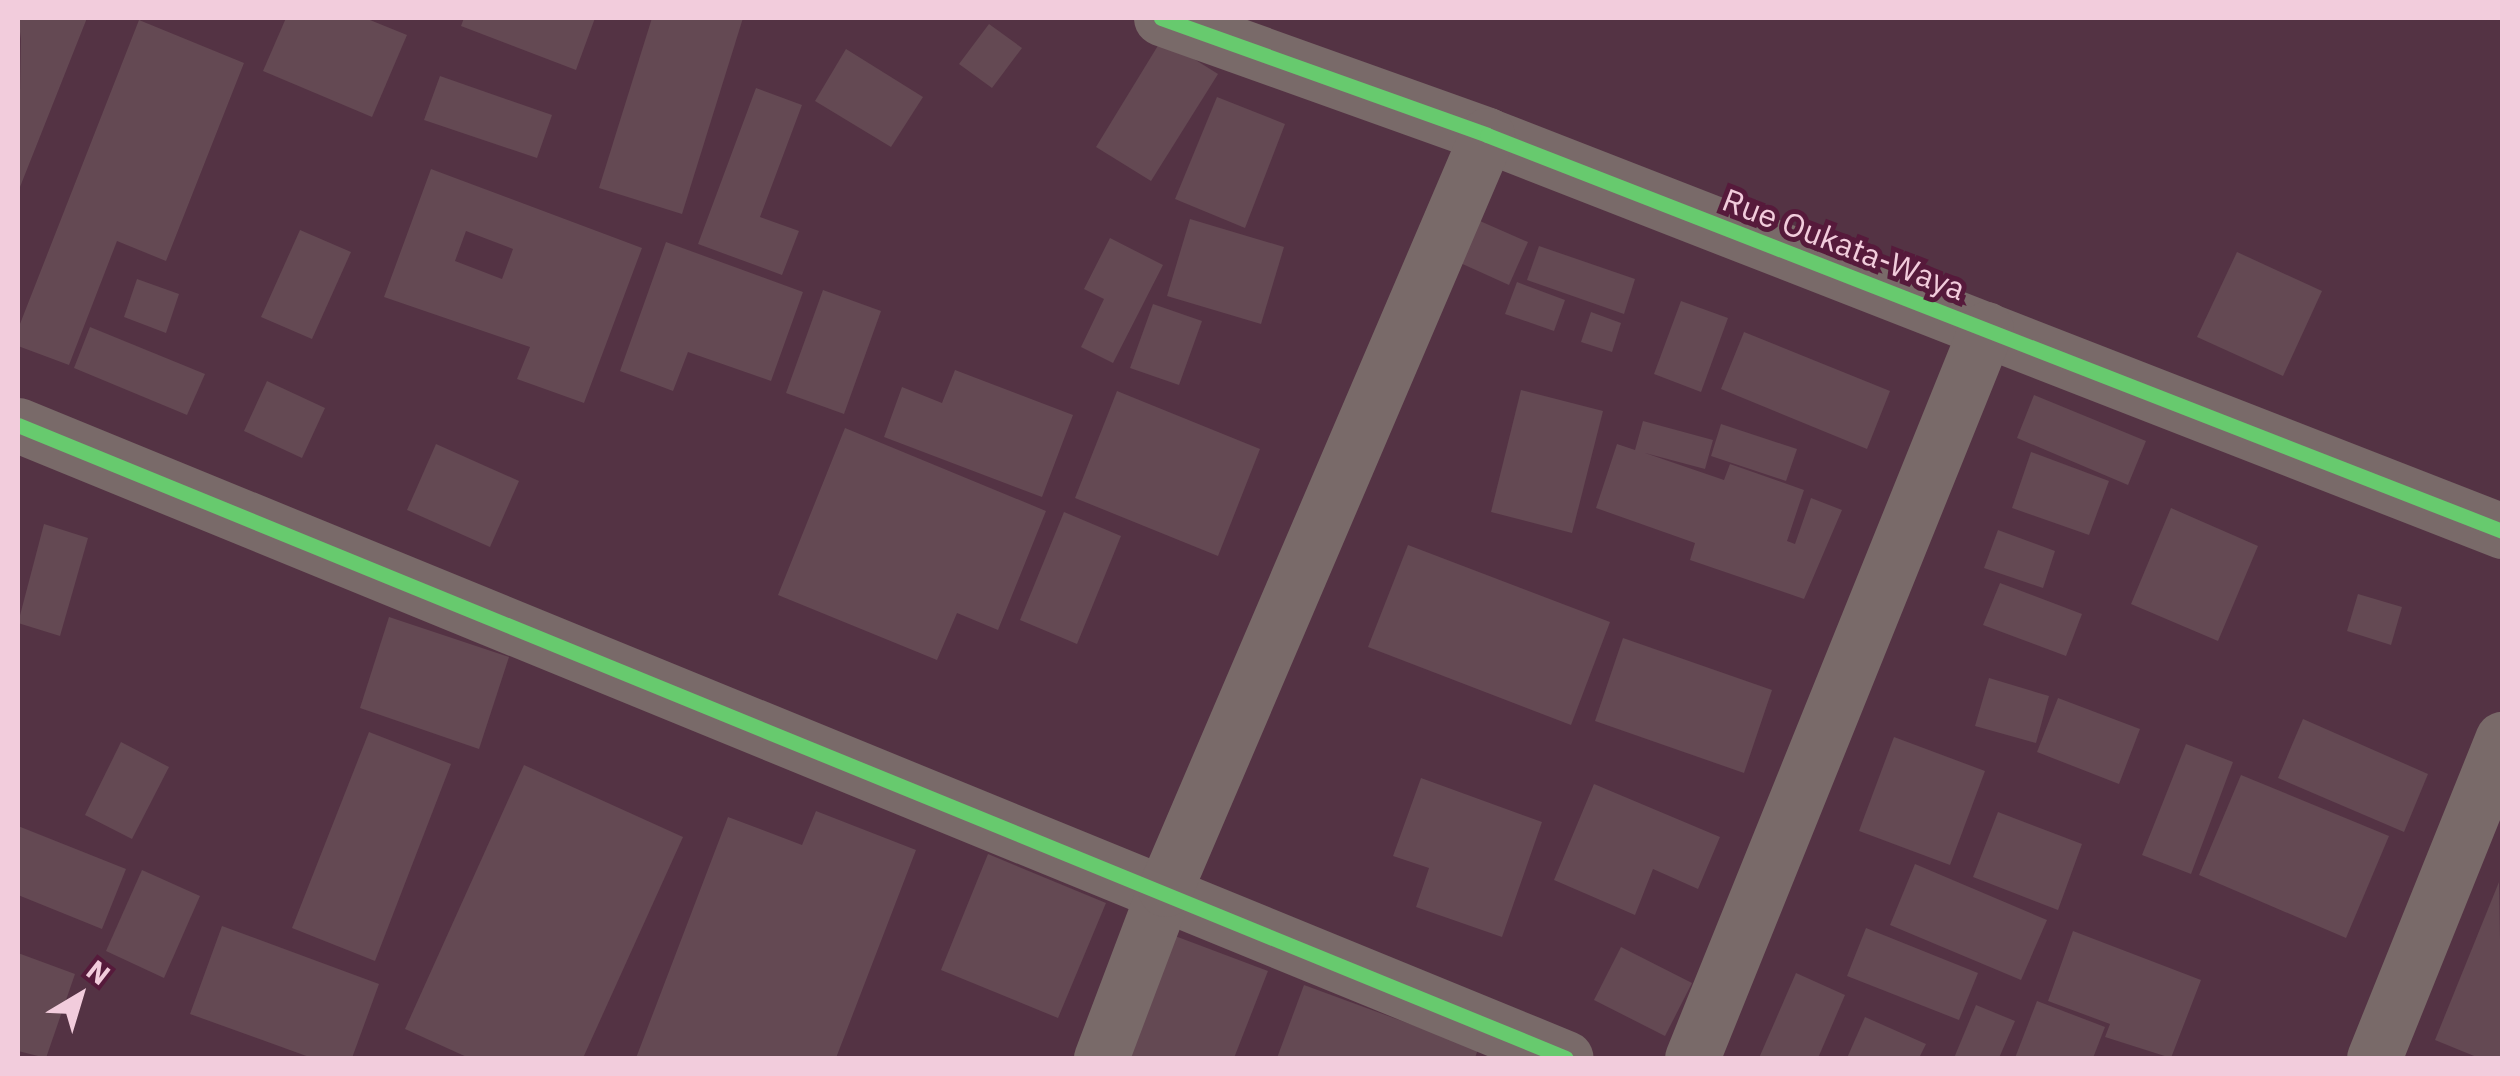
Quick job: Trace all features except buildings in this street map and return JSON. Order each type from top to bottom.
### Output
[{"type":"street","name":"Rue Oukata-Waya","points":[[1162,18],[1488,135],[2502,531]]},
{"type":"street","points":[[1101,1058],[1165,889],[1488,135]]},
{"type":"street","points":[[1692,1058],[1986,329]]},
{"type":"street","points":[[18,425],[1165,889],[1566,1058]]},
{"type":"street","points":[[2374,1058],[2502,739]]},
{"type":"cycle path","points":[[1161,18],[1487,135],[2502,531]]},
{"type":"cycle path","points":[[18,425],[1566,1058]]}]
